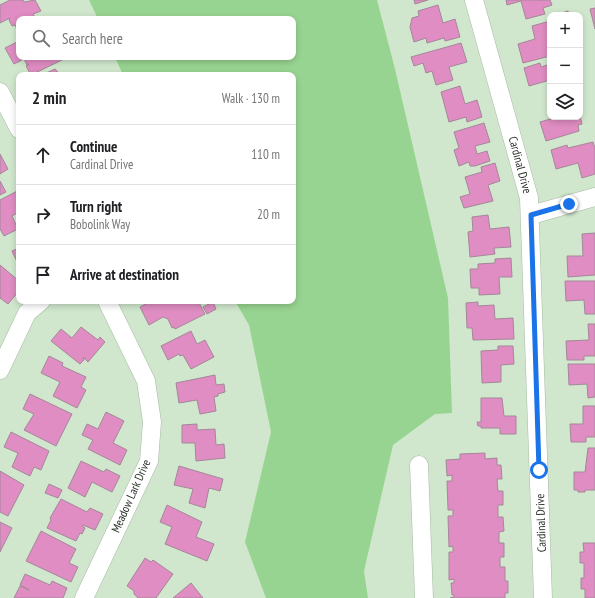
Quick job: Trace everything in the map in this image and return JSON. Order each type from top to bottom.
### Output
[{"type":"street","name":"Cardinal Drive","points":[[474,0],[529,198],[531,215],[543,598]]},
{"type":"street","points":[[0,92],[16,123]]},
{"type":"street","points":[[531,215],[595,197]]},
{"type":"street","points":[[0,370],[27,313],[38,304]]},
{"type":"street","name":"Meadow Lark Drive","points":[[85,598],[149,462],[152,422],[146,381],[108,304]]},
{"type":"street","points":[[419,465],[424,598]]},
{"type":"green space","points":[[89,0],[377,0],[395,69],[448,298],[452,413],[435,414],[393,445],[364,571],[368,598],[266,598],[245,542],[271,432],[249,325],[237,304],[296,304],[296,72],[122,72],[116,60],[296,60],[296,16],[97,16]]},
{"type":"building","points":[[10,0],[23,0],[24,2],[35,0],[41,11],[33,14],[34,16],[16,16],[16,27],[15,25],[12,26],[9,20],[10,18],[0,23],[0,5]]},
{"type":"building","points":[[414,0],[428,0],[415,4]]},
{"type":"building","points":[[506,0],[550,0],[552,5],[543,8],[545,14],[526,19],[521,1],[507,5]]},
{"type":"building","points":[[438,5],[443,23],[455,19],[460,37],[445,41],[444,38],[427,43],[426,38],[414,42],[410,27],[412,18],[419,16],[418,11]]},
{"type":"building","points":[[595,8],[595,29],[590,9]]},
{"type":"building","points":[[547,22],[547,57],[523,63],[518,44],[535,39],[532,26]]},
{"type":"building","points":[[16,42],[16,60],[22,60],[14,64],[5,48]]},
{"type":"building","points":[[461,43],[467,62],[449,67],[453,80],[436,85],[432,71],[426,73],[423,63],[414,66],[411,57]]},
{"type":"building","points":[[24,60],[62,60],[37,72],[29,72],[26,66],[29,64],[27,65]]},
{"type":"building","points":[[540,63],[541,67],[547,65],[547,81],[529,86],[524,68]]},
{"type":"building","points":[[55,69],[58,72],[48,72]]},
{"type":"building","points":[[460,86],[465,104],[477,100],[482,117],[467,122],[466,117],[449,122],[441,92]]},
{"type":"building","points":[[547,120],[581,120],[582,124],[578,125],[579,131],[546,141],[540,122]]},
{"type":"building","points":[[484,123],[490,142],[475,146],[477,154],[487,151],[490,161],[475,166],[470,166],[469,162],[459,166],[454,150],[459,148],[454,132]]},
{"type":"building","points":[[593,142],[595,148],[595,174],[582,178],[578,163],[556,169],[551,150],[567,145],[568,148]]},
{"type":"building","points":[[0,154],[8,169],[0,174]]},
{"type":"building","points":[[495,163],[500,181],[488,185],[493,201],[464,208],[460,197],[470,194],[465,177],[482,172],[481,167]]},
{"type":"building","points":[[0,181],[6,192],[0,195]]},
{"type":"building","points":[[16,192],[16,214],[12,216],[16,225],[16,230],[4,236],[0,229],[0,200]]},
{"type":"building","points":[[488,215],[490,229],[509,227],[511,247],[494,248],[495,254],[470,257],[468,232],[473,231],[472,217]]},
{"type":"building","points":[[595,233],[595,275],[568,277],[567,256],[583,256],[582,234]]},
{"type":"building","points":[[16,249],[16,260],[12,251]]},
{"type":"building","points":[[511,258],[512,277],[499,277],[500,294],[479,295],[479,288],[471,288],[470,269],[478,269],[478,264],[495,263],[495,259]]},
{"type":"building","points":[[0,265],[16,278],[16,295],[8,304],[0,298]]},
{"type":"building","points":[[565,281],[595,281],[595,314],[585,314],[584,300],[566,301]]},
{"type":"building","points":[[478,302],[478,306],[494,305],[495,319],[513,318],[514,339],[473,340],[472,328],[467,328],[466,303]]},
{"type":"building","points":[[146,304],[200,304],[205,314],[175,329],[174,327],[172,328],[168,319],[163,317],[149,325],[140,307]]},
{"type":"building","points":[[209,304],[214,304],[216,309],[207,314],[203,307]]},
{"type":"building","points":[[588,324],[595,324],[595,356],[584,356],[584,360],[567,360],[566,341],[589,340]]},
{"type":"building","points":[[81,327],[98,340],[100,337],[105,342],[88,362],[83,357],[84,360],[80,364],[51,341],[61,329],[72,338]]},
{"type":"building","points":[[191,331],[197,344],[205,340],[214,357],[191,369],[183,355],[180,356],[179,354],[168,360],[161,346]]},
{"type":"building","points":[[498,346],[513,346],[514,364],[501,365],[501,382],[482,383],[481,351],[498,350]]},
{"type":"building","points":[[49,356],[63,363],[62,366],[86,377],[81,387],[86,390],[77,408],[53,396],[60,382],[41,373]]},
{"type":"building","points":[[568,364],[595,364],[595,397],[588,398],[587,384],[569,385]]},
{"type":"building","points":[[215,375],[216,385],[224,384],[225,392],[214,397],[216,411],[200,414],[197,400],[179,403],[176,383]]},
{"type":"building","points":[[30,394],[72,414],[56,446],[24,430],[34,414],[23,409]]},
{"type":"building","points":[[481,398],[502,398],[504,416],[516,416],[516,434],[500,434],[500,428],[481,428],[481,426],[478,426],[477,422],[481,422]]},
{"type":"building","points":[[583,406],[595,406],[595,437],[586,437],[586,442],[571,442],[570,424],[583,424]]},
{"type":"building","points":[[106,412],[124,421],[113,443],[127,450],[120,465],[88,449],[93,440],[82,435],[87,424],[98,429]]},
{"type":"building","points":[[197,424],[197,430],[215,429],[216,445],[224,444],[225,458],[196,461],[195,443],[182,443],[182,425]]},
{"type":"building","points":[[11,432],[49,451],[41,470],[34,467],[30,476],[12,467],[18,453],[4,447]]},
{"type":"building","points":[[588,448],[595,448],[595,490],[578,492],[578,490],[574,490],[574,472],[585,472]]},
{"type":"building","points":[[485,453],[485,459],[497,458],[497,465],[501,465],[502,479],[497,479],[498,491],[503,491],[503,505],[498,505],[498,517],[503,517],[504,531],[499,532],[499,543],[504,543],[504,557],[500,557],[500,567],[505,567],[505,581],[508,581],[508,593],[505,593],[505,598],[450,598],[454,597],[454,595],[452,595],[451,583],[454,583],[454,579],[449,580],[449,552],[453,552],[453,546],[449,547],[448,516],[453,516],[453,510],[448,510],[447,481],[452,481],[452,475],[447,476],[446,460],[460,459],[460,454]]},
{"type":"building","points":[[81,461],[104,472],[106,469],[120,476],[112,492],[92,482],[85,497],[68,488]]},
{"type":"building","points":[[179,466],[223,479],[220,491],[209,488],[205,508],[189,503],[193,489],[174,485]]},
{"type":"building","points":[[0,471],[24,485],[8,516],[0,512]]},
{"type":"building","points":[[49,484],[62,490],[58,498],[45,493]]},
{"type":"building","points":[[61,499],[87,512],[90,508],[103,514],[95,530],[83,525],[85,528],[82,534],[80,533],[76,541],[47,528],[51,520],[50,518]]},
{"type":"building","points":[[167,505],[202,522],[196,537],[214,544],[207,561],[165,544],[172,527],[160,522]]},
{"type":"building","points":[[0,522],[12,528],[0,552]]},
{"type":"building","points":[[41,531],[76,549],[69,563],[78,567],[71,582],[26,561]]},
{"type":"building","points":[[583,543],[595,543],[595,598],[585,598],[585,589],[581,589],[581,578],[584,578],[584,563],[580,563],[580,552],[584,552]]},
{"type":"building","points":[[145,558],[151,562],[153,560],[173,574],[156,598],[138,598],[134,594],[134,591],[127,586]]},
{"type":"building","points":[[25,574],[50,585],[52,581],[67,588],[63,598],[14,598],[20,586],[29,590],[20,585]]},
{"type":"building","points":[[191,583],[203,598],[173,598]]},
{"type":"route","points":[[539,470],[531,215],[569,204]]}]
